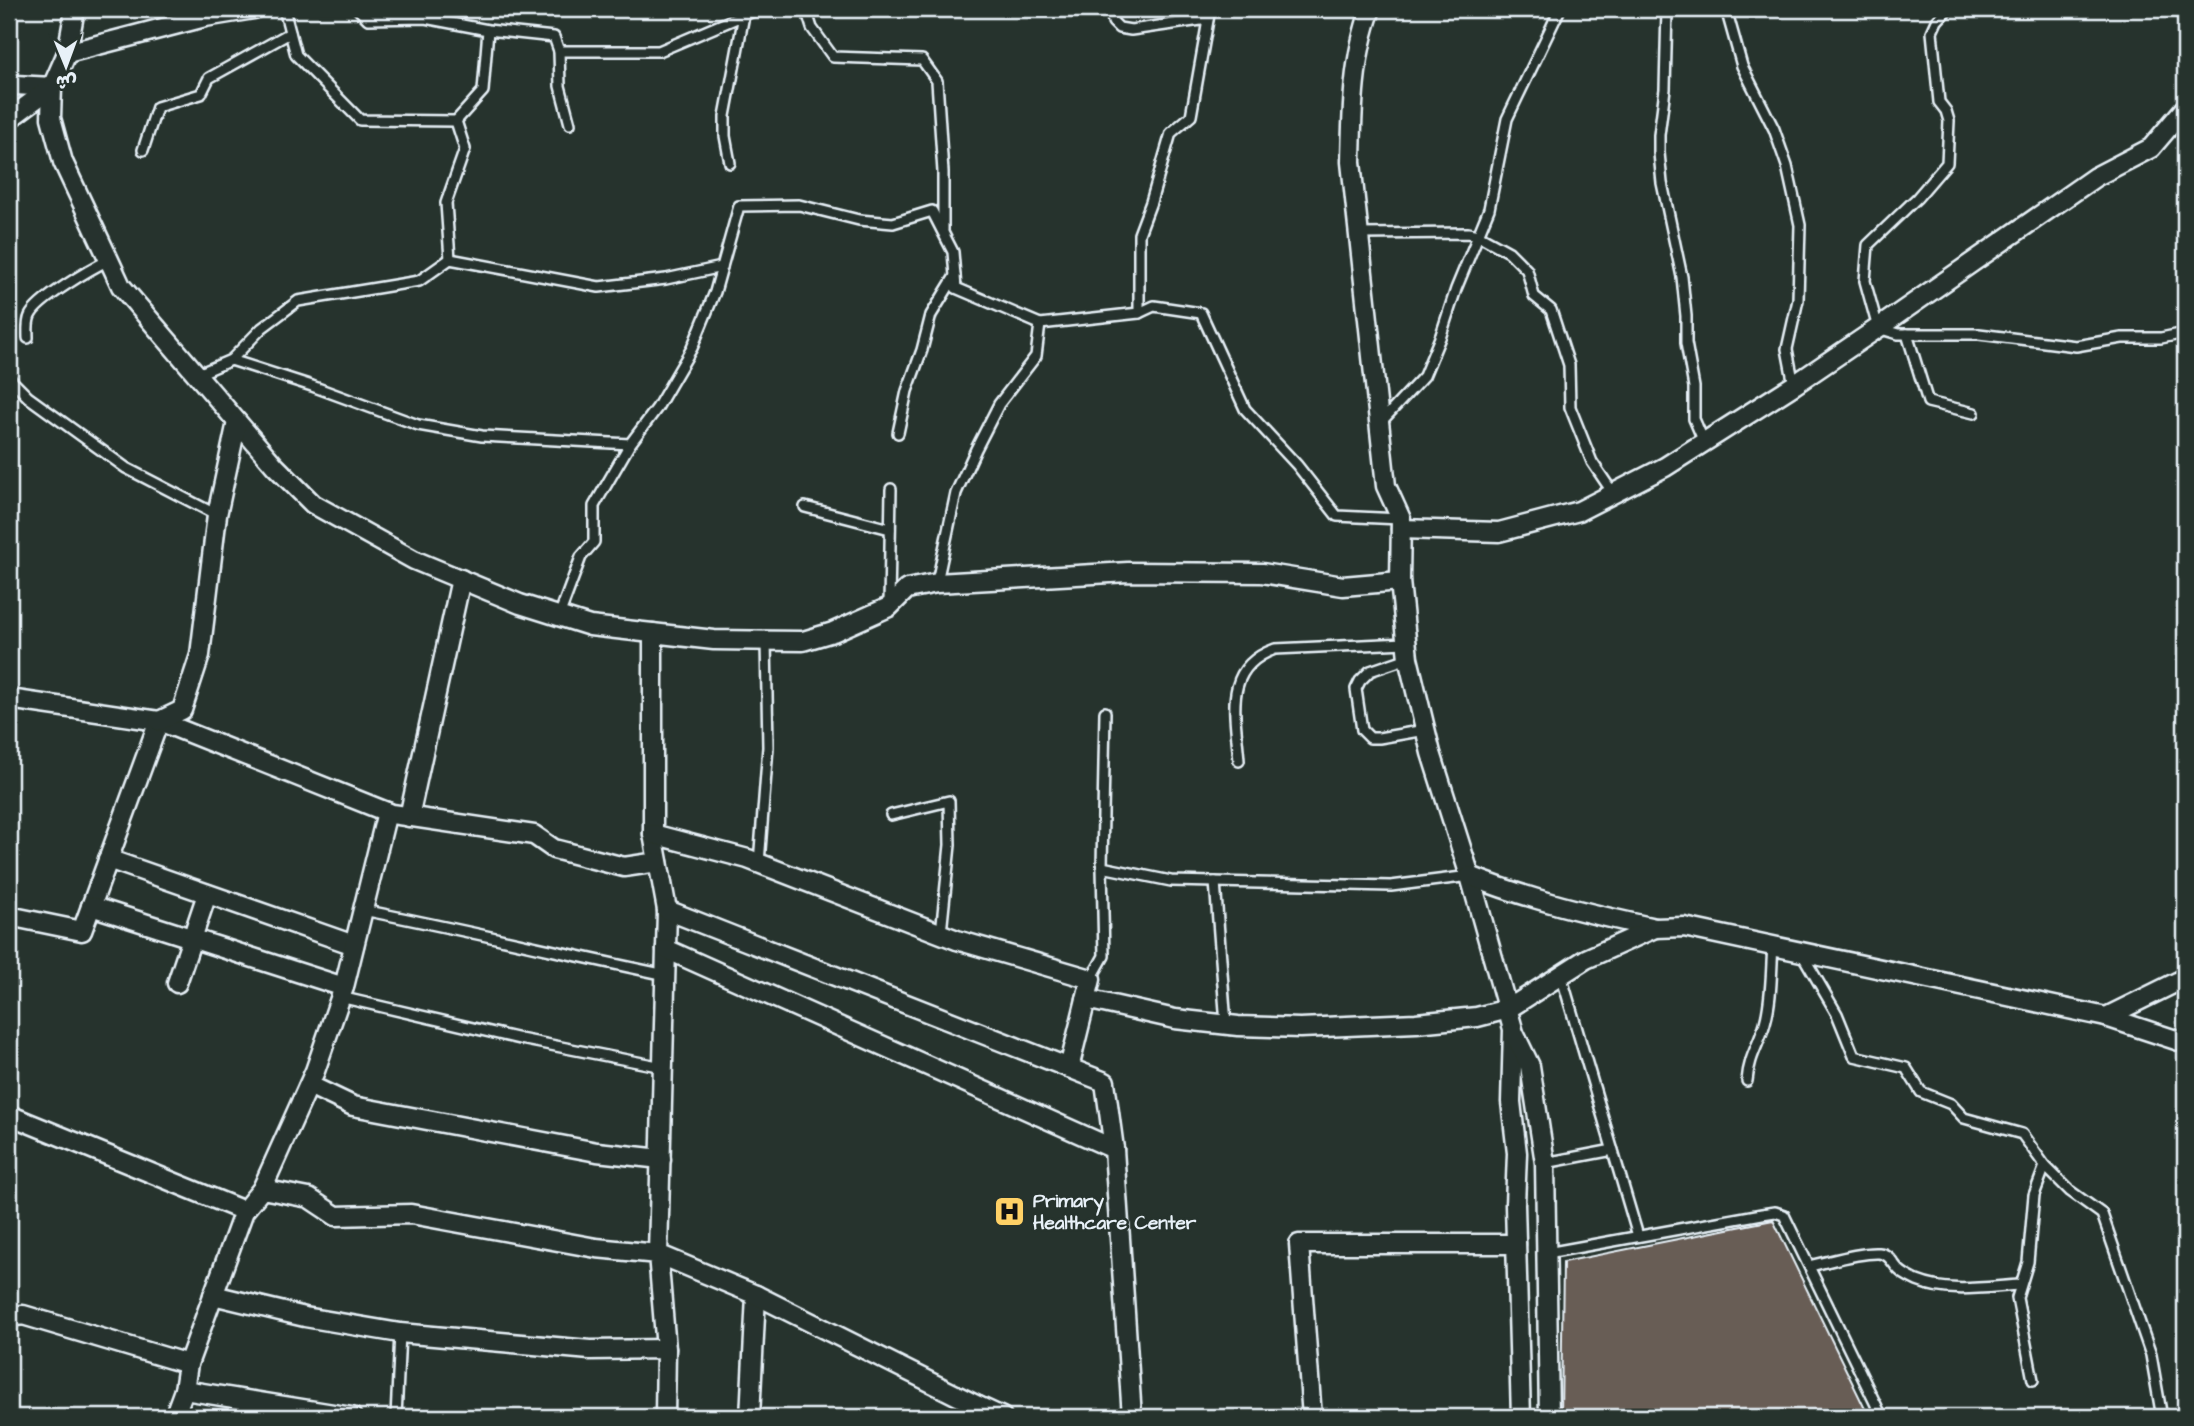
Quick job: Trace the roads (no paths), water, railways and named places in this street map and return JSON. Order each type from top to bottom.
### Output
[{"type":"street","points":[[75,9],[67,52],[52,87],[51,118],[63,162],[121,286],[275,466],[313,505],[414,560],[520,604],[590,626],[714,640],[803,641],[833,632],[888,607],[907,589],[937,583],[1128,572],[1262,573],[1343,586],[1400,581]]},
{"type":"street","points":[[67,52],[205,17],[254,9]]},
{"type":"street","points":[[1371,9],[1364,29],[1352,114],[1351,162],[1386,486],[1401,524],[1400,581],[1407,651],[1425,730],[1513,1029],[1530,1066],[1545,1163],[1549,1417]]},
{"type":"street","points":[[9,87],[52,87]]},
{"type":"street","points":[[9,119],[52,87]]},
{"type":"street","points":[[1401,524],[1499,532],[1579,510],[1665,467],[1794,385],[2095,177],[2151,148],[2185,108]]},
{"type":"street","points":[[9,916],[82,931],[159,721],[181,709],[201,654],[217,515],[237,422]]},
{"type":"street","points":[[409,817],[461,579]]},
{"type":"street","points":[[653,633],[653,834],[667,910],[658,1254],[666,1349],[665,1417]]},
{"type":"street","points":[[9,699],[159,721],[387,812],[534,835],[555,849],[624,867],[658,862]]},
{"type":"street","points":[[174,1417],[184,1390],[188,1364],[244,1211],[262,1189],[309,1085],[342,992],[387,812]]},
{"type":"street","points":[[653,834],[759,863],[941,933],[1090,979],[1069,1068]]},
{"type":"street","points":[[108,859],[354,945]]},
{"type":"street","points":[[1470,876],[1511,893],[1570,910],[1655,928],[1684,927],[2106,1017],[2185,1043]]},
{"type":"street","points":[[177,983],[207,894]]},
{"type":"street","points":[[91,906],[342,992]]},
{"type":"street","points":[[667,910],[1105,1082],[1114,1149],[1132,1417]]},
{"type":"street","points":[[1086,999],[1175,1019],[1300,1028],[1416,1023],[1477,1017],[1508,1009],[1586,959],[1655,928]]},
{"type":"street","points":[[666,949],[1114,1149]]},
{"type":"street","points":[[2106,1017],[2185,978]]},
{"type":"street","points":[[1513,1029],[1511,1102],[1517,1153],[1516,1244],[1521,1417]]},
{"type":"street","points":[[309,1085],[353,1106],[597,1152],[661,1158]]},
{"type":"street","points":[[9,1115],[244,1211]]},
{"type":"street","points":[[1516,1185],[1545,1185]]},
{"type":"street","points":[[262,1189],[309,1198],[336,1216],[411,1214],[596,1248],[658,1254],[756,1295],[978,1412],[1002,1417]]},
{"type":"street","points":[[1312,1417],[1299,1244],[1516,1244]]},
{"type":"street","points":[[213,1295],[305,1317],[400,1334],[590,1350],[666,1349]]},
{"type":"street","points":[[750,1417],[756,1295]]},
{"type":"street","points":[[9,1317],[23,1315],[188,1364]]},
{"type":"street","points":[[184,1390],[352,1417]]},
{"type":"lane","points":[[284,9],[296,55],[360,120],[456,121],[483,91],[488,30]]},
{"type":"lane","points":[[358,9],[368,19],[425,18],[488,30],[554,37],[559,51],[560,86],[570,124]]},
{"type":"lane","points":[[559,51],[659,51],[758,9]]},
{"type":"lane","points":[[806,9],[812,29],[833,57],[922,60],[937,81],[943,172],[943,232]]},
{"type":"lane","points":[[1111,9],[1113,22],[1119,29],[1131,30],[1209,14],[1191,116],[1171,134],[1139,234],[1139,313]]},
{"type":"lane","points":[[1380,424],[1424,376],[1489,209],[1507,120],[1560,9]]},
{"type":"lane","points":[[1667,9],[1665,89],[1658,135],[1659,153],[1670,230],[1682,277],[1686,316],[1685,342],[1694,387],[1694,419],[1704,442]]},
{"type":"lane","points":[[1726,9],[1742,66],[1774,129],[1787,166],[1800,225],[1798,300],[1787,349],[1794,385]]},
{"type":"lane","points":[[1948,9],[1937,21],[1932,32],[1939,102],[1949,121],[1947,163],[1917,198],[1868,245],[1865,281],[1878,328],[1898,334],[1979,334],[2076,346],[2122,338],[2161,338],[2185,333]]},
{"type":"lane","points":[[730,163],[725,136],[725,116],[744,15]]},
{"type":"lane","points":[[143,150],[157,107],[201,94],[209,78],[290,33]]},
{"type":"lane","points":[[450,258],[446,203],[465,149],[456,121]]},
{"type":"lane","points":[[559,616],[581,557],[594,542],[594,506],[692,348],[715,292],[739,206],[799,205],[859,220],[893,223],[932,211],[953,251],[957,288],[1040,324],[1139,313],[1154,306],[1200,313],[1245,409],[1297,465],[1337,516],[1401,524]]},
{"type":"lane","points":[[1360,234],[1478,234],[1509,252],[1527,270],[1534,296],[1550,310],[1569,365],[1570,407],[1592,462],[1613,494]]},
{"type":"lane","points":[[196,374],[231,360],[262,328],[298,301],[419,281],[450,258],[599,287],[666,279],[722,267]]},
{"type":"lane","points":[[28,338],[29,317],[36,308],[71,281],[108,260]]},
{"type":"lane","points":[[898,433],[907,391],[922,351],[931,315],[955,276]]},
{"type":"lane","points":[[937,583],[956,493],[999,404],[1035,356],[1040,324]]},
{"type":"lane","points":[[1907,334],[1928,402],[1974,413]]},
{"type":"lane","points":[[231,360],[418,425],[482,436],[630,444]]},
{"type":"lane","points":[[9,378],[29,397],[126,468],[217,515]]},
{"type":"lane","points":[[888,607],[891,489]]},
{"type":"lane","points":[[806,507],[890,529]]},
{"type":"lane","points":[[759,863],[768,747],[766,640]]},
{"type":"lane","points":[[1239,761],[1234,693],[1247,667],[1264,653],[1275,649],[1407,651]]},
{"type":"lane","points":[[1407,651],[1370,671],[1360,681],[1356,689],[1362,730],[1370,738],[1425,730]]},
{"type":"lane","points":[[1090,979],[1104,956],[1102,867],[1105,712]]},
{"type":"lane","points":[[891,815],[949,801],[950,845],[941,933]]},
{"type":"lane","points":[[1102,867],[1171,881],[1391,886],[1470,876]]},
{"type":"lane","points":[[1215,882],[1226,1024]]},
{"type":"lane","points":[[363,910],[666,975]]},
{"type":"lane","points":[[1747,1081],[1748,1063],[1765,1024],[1773,946]]},
{"type":"lane","points":[[1801,952],[1836,1014],[1854,1056],[1906,1068],[1921,1091],[1951,1104],[1964,1118],[2022,1134],[2045,1166],[2070,1191],[2102,1214],[2151,1355],[2161,1412],[2159,1417]]},
{"type":"lane","points":[[1561,975],[1638,1236]]},
{"type":"lane","points":[[342,992],[520,1039],[663,1067]]},
{"type":"lane","points":[[1545,1163],[1612,1150]]},
{"type":"lane","points":[[2034,1380],[2017,1298],[2028,1262],[2034,1195],[2045,1166]]},
{"type":"lane","points":[[1547,1252],[1775,1212],[1784,1215],[1882,1417]]},
{"type":"lane","points":[[1809,1266],[1882,1253],[1906,1276],[1932,1286],[1945,1289],[2020,1285]]},
{"type":"lane","points":[[396,1417],[400,1334]]},
{"type":"place","name":"Primary Healthcare Center","points":[[1010,1212]]}]
